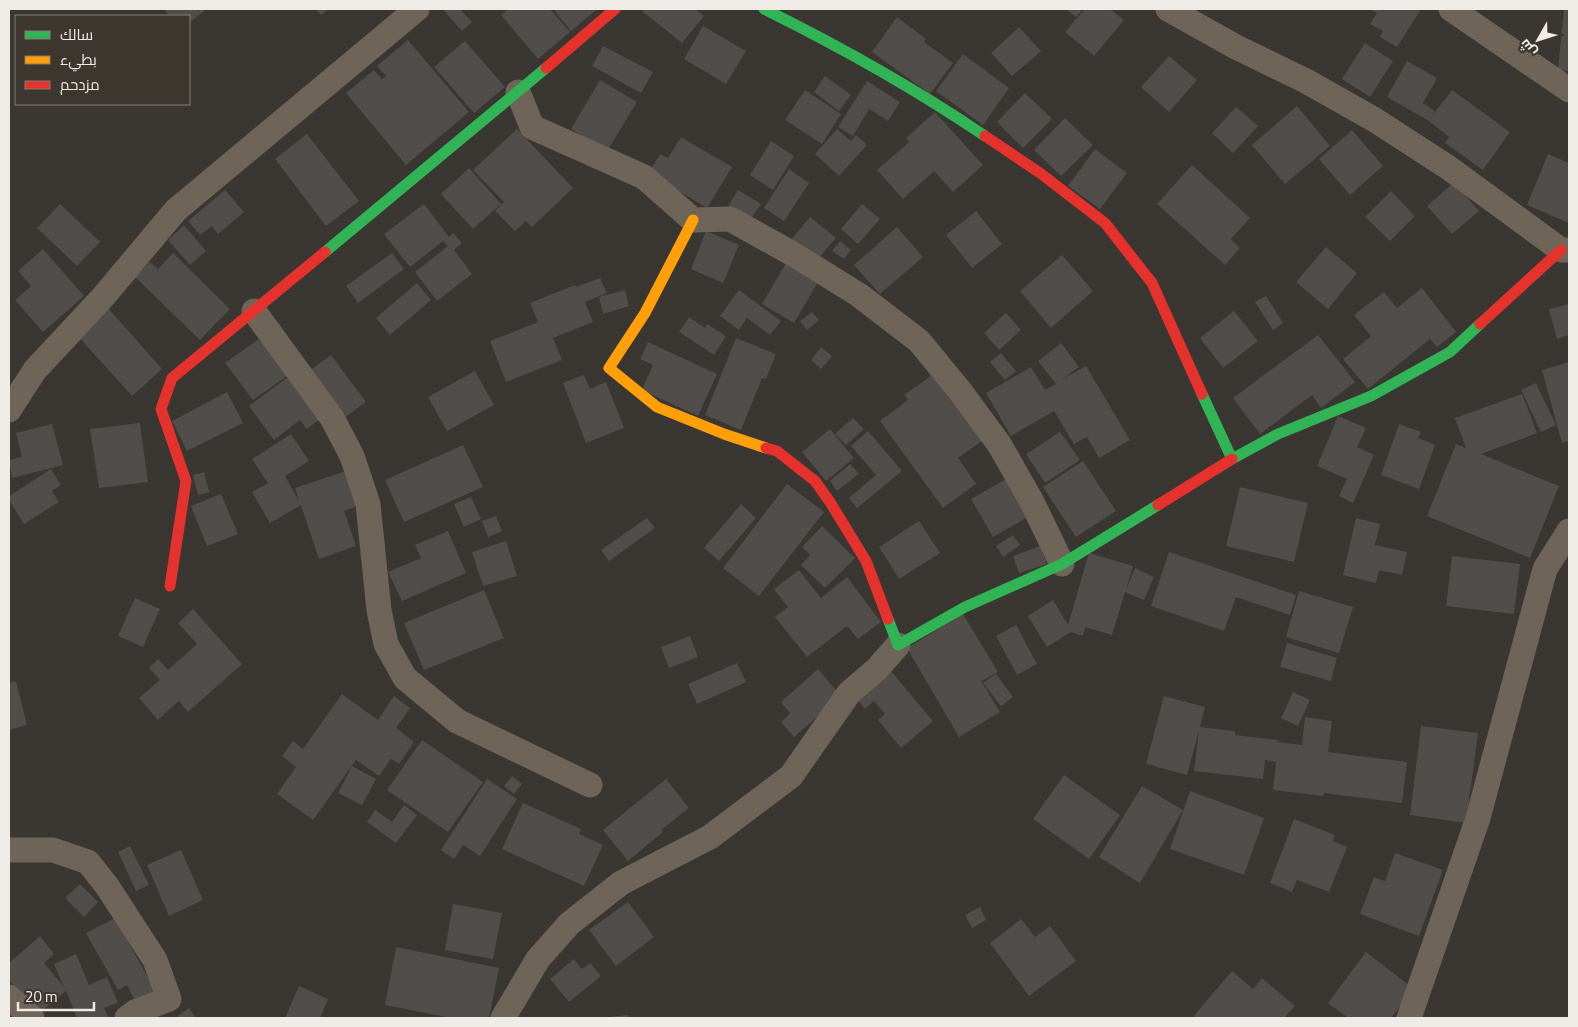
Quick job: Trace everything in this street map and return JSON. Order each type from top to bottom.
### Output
[{"type":"street","points":[[9,410],[35,370],[102,297],[176,210],[417,9]]},
{"type":"street","points":[[170,586],[186,481],[161,409],[172,378],[518,92],[615,9]]},
{"type":"street","points":[[764,9],[829,41],[933,101],[1040,173],[1105,223],[1152,283],[1232,459]]},
{"type":"street","points":[[503,1018],[538,959],[569,924],[622,883],[710,837],[791,776],[849,693],[877,669],[898,645],[966,607],[1062,564],[1232,459],[1278,434],[1371,396],[1450,352],[1565,250],[1449,168],[1374,120],[1306,81],[1236,47],[1168,9]]},
{"type":"street","points":[[1451,9],[1569,90]]},
{"type":"street","points":[[518,92],[532,127],[644,178],[693,220],[730,219],[793,254],[859,295],[919,342],[960,391],[999,444],[1032,502],[1062,564]]},
{"type":"street","points":[[693,220],[645,312],[609,368],[657,407],[724,434],[778,452],[816,481],[866,561],[898,645]]},
{"type":"street","points":[[254,311],[332,418],[352,456],[368,504],[379,610],[386,644],[405,678],[457,721],[590,785]]},
{"type":"street","points":[[1409,1018],[1478,818],[1545,569],[1569,531]]},
{"type":"street","points":[[9,850],[53,850],[88,862],[107,886],[154,960],[169,999],[136,1012],[127,1018]]},
{"type":"street","points":[[9,997],[32,1018]]},
{"type":"building","points":[[164,9],[207,9],[190,22],[190,15],[168,15]]},
{"type":"building","points":[[316,9],[329,9],[321,15]]},
{"type":"building","points":[[446,9],[460,9],[472,22],[462,31],[444,11]]},
{"type":"building","points":[[508,9],[550,9],[570,32],[538,59],[501,15]]},
{"type":"building","points":[[553,9],[597,9],[571,31]]},
{"type":"building","points":[[644,9],[695,9],[704,16],[682,43],[642,11]]},
{"type":"building","points":[[1066,9],[1083,9],[1076,17]]},
{"type":"building","points":[[1085,9],[1110,9],[1124,20],[1094,56],[1065,32]]},
{"type":"building","points":[[1369,9],[1416,9],[1420,11],[1397,47],[1380,37],[1383,31],[1370,24],[1377,13]]},
{"type":"building","points":[[1564,9],[1569,9],[1569,71],[1558,70]]},
{"type":"building","points":[[897,17],[926,39],[924,42],[953,63],[930,94],[872,52]]},
{"type":"building","points":[[703,26],[746,51],[726,84],[684,59]]},
{"type":"building","points":[[1019,27],[1041,51],[1012,76],[991,53]]},
{"type":"building","points":[[408,40],[469,112],[406,165],[346,93],[374,70],[382,79],[386,76],[377,66]]},
{"type":"building","points":[[465,41],[505,87],[474,113],[434,67]]},
{"type":"building","points":[[1365,43],[1393,61],[1370,97],[1342,79]]},
{"type":"building","points":[[603,46],[653,72],[641,93],[592,66]]},
{"type":"building","points":[[963,54],[1009,88],[983,125],[936,91]]},
{"type":"building","points":[[1169,56],[1197,80],[1169,112],[1141,87]]},
{"type":"building","points":[[1407,61],[1437,78],[1423,103],[1435,111],[1431,117],[1452,90],[1510,132],[1483,170],[1445,143],[1449,137],[1429,121],[1387,97]]},
{"type":"building","points":[[825,76],[851,95],[839,111],[814,92]]},
{"type":"building","points":[[600,80],[637,102],[607,151],[571,129]]},
{"type":"building","points":[[867,81],[900,102],[888,121],[869,109],[853,136],[838,127]]},
{"type":"building","points":[[805,90],[841,114],[822,144],[785,120]]},
{"type":"building","points":[[1025,93],[1052,119],[1023,148],[997,122]]},
{"type":"building","points":[[1297,106],[1330,146],[1285,184],[1252,145]]},
{"type":"building","points":[[1236,107],[1258,126],[1233,153],[1212,133]]},
{"type":"building","points":[[935,112],[983,165],[953,192],[934,171],[903,199],[877,170],[909,142],[906,138]]},
{"type":"building","points":[[1065,118],[1093,145],[1061,176],[1034,150]]},
{"type":"building","points":[[517,129],[573,188],[532,227],[526,221],[515,231],[495,211],[504,202],[473,170]]},
{"type":"building","points":[[837,129],[851,141],[856,135],[867,145],[839,176],[815,154]]},
{"type":"building","points":[[1352,130],[1383,166],[1350,195],[1319,159]]},
{"type":"building","points":[[307,134],[359,201],[326,226],[275,159]]},
{"type":"building","points":[[681,137],[732,167],[707,208],[649,173],[660,154],[668,158]]},
{"type":"building","points":[[771,141],[794,156],[773,190],[750,175]]},
{"type":"building","points":[[1095,149],[1127,173],[1100,209],[1068,186]]},
{"type":"building","points":[[1548,154],[1569,163],[1569,223],[1527,205]]},
{"type":"building","points":[[1192,165],[1250,218],[1231,239],[1240,248],[1225,265],[1157,204]]},
{"type":"building","points":[[469,168],[501,204],[473,229],[441,194]]},
{"type":"building","points":[[789,169],[809,183],[784,221],[764,208]]},
{"type":"building","points":[[1454,182],[1479,211],[1452,234],[1427,206]]},
{"type":"building","points":[[225,190],[244,212],[218,234],[212,226],[200,235],[188,221]]},
{"type":"building","points":[[738,190],[761,204],[749,222],[727,208]]},
{"type":"building","points":[[1391,191],[1415,216],[1390,241],[1365,217]]},
{"type":"building","points":[[60,204],[100,242],[77,266],[37,228]]},
{"type":"building","points":[[424,204],[449,237],[453,233],[462,243],[454,250],[472,274],[437,301],[415,272],[448,246],[443,241],[410,267],[384,234]]},
{"type":"building","points":[[862,204],[880,219],[858,244],[841,229]]},
{"type":"building","points":[[976,211],[1002,244],[972,268],[946,235]]},
{"type":"building","points":[[810,217],[836,238],[816,261],[791,240]]},
{"type":"building","points":[[184,225],[206,251],[190,265],[168,240]]},
{"type":"building","points":[[897,227],[923,257],[880,294],[854,265]]},
{"type":"building","points":[[706,231],[739,245],[723,283],[691,269]]},
{"type":"building","points":[[840,241],[851,250],[844,259],[832,251]]},
{"type":"building","points":[[1326,247],[1357,273],[1328,309],[1296,282]]},
{"type":"building","points":[[43,249],[84,296],[43,332],[15,300],[31,286],[18,271]]},
{"type":"building","points":[[173,253],[230,309],[200,340],[135,277],[150,262],[158,269]]},
{"type":"building","points":[[392,253],[404,269],[358,303],[346,286]]},
{"type":"building","points":[[1062,255],[1093,291],[1051,328],[1020,291]]},
{"type":"building","points":[[786,263],[818,282],[794,323],[762,304]]},
{"type":"building","points":[[600,278],[607,293],[585,302],[593,322],[553,338],[562,360],[506,382],[490,341],[538,322],[530,303],[575,285],[576,287]]},
{"type":"building","points":[[417,283],[431,300],[390,335],[376,318]]},
{"type":"building","points":[[1422,288],[1456,332],[1437,347],[1430,339],[1368,389],[1343,359],[1371,336],[1354,315],[1384,292],[1397,308]]},
{"type":"building","points":[[625,290],[629,306],[603,314],[599,297]]},
{"type":"building","points":[[739,290],[781,321],[770,335],[747,318],[739,330],[720,316]]},
{"type":"building","points":[[1266,296],[1283,323],[1273,330],[1255,302]]},
{"type":"building","points":[[1569,304],[1569,335],[1557,339],[1549,309]]},
{"type":"building","points":[[108,308],[162,369],[132,396],[77,335]]},
{"type":"building","points":[[1234,311],[1258,341],[1223,368],[1200,338]]},
{"type":"building","points":[[812,312],[819,320],[807,330],[800,321]]},
{"type":"building","points":[[1006,313],[1021,330],[999,350],[984,333]]},
{"type":"building","points":[[689,317],[705,328],[707,324],[726,336],[714,355],[679,332]]},
{"type":"building","points":[[1318,335],[1355,382],[1321,408],[1312,395],[1260,434],[1233,398]]},
{"type":"building","points":[[736,338],[776,354],[766,379],[762,378],[741,430],[705,415]]},
{"type":"building","points":[[259,339],[287,376],[253,400],[225,363]]},
{"type":"building","points":[[648,342],[717,374],[698,416],[642,390],[653,365],[640,359]]},
{"type":"building","points":[[1061,343],[1079,367],[1061,380],[1086,366],[1130,440],[1099,458],[1087,437],[1074,444],[1054,411],[1011,436],[986,393],[1031,367],[1045,390],[1056,384],[1038,361]]},
{"type":"building","points":[[821,347],[832,356],[821,369],[811,360]]},
{"type":"building","points":[[1001,353],[1016,371],[1005,380],[990,362]]},
{"type":"building","points":[[331,355],[366,402],[344,418],[309,371]]},
{"type":"building","points":[[1569,362],[1569,441],[1562,443],[1542,370]]},
{"type":"building","points":[[475,371],[494,405],[447,431],[428,397]]},
{"type":"building","points":[[938,371],[986,438],[958,458],[976,484],[943,508],[880,421],[908,400],[904,395]]},
{"type":"building","points":[[584,375],[590,389],[606,382],[624,428],[586,443],[563,383]]},
{"type":"building","points":[[288,377],[320,419],[307,429],[300,420],[274,440],[249,406]]},
{"type":"building","points":[[1536,383],[1556,425],[1541,432],[1521,390]]},
{"type":"building","points":[[227,392],[243,423],[187,451],[172,421]]},
{"type":"building","points":[[1522,394],[1537,433],[1481,454],[1559,486],[1530,558],[1427,516],[1456,444],[1466,448],[1455,418]]},
{"type":"building","points":[[1338,416],[1366,428],[1357,447],[1374,455],[1353,503],[1339,496],[1347,479],[1317,466]]},
{"type":"building","points":[[853,418],[864,429],[846,445],[835,434]]},
{"type":"building","points":[[140,423],[148,482],[99,488],[90,429]]},
{"type":"building","points":[[52,424],[63,465],[12,478],[9,460],[22,457],[16,433]]},
{"type":"building","points":[[1399,424],[1421,432],[1418,438],[1435,445],[1419,489],[1381,475]]},
{"type":"building","points":[[830,429],[854,458],[826,481],[802,452]]},
{"type":"building","points":[[868,431],[902,471],[857,508],[849,498],[876,475],[851,446]]},
{"type":"building","points":[[1060,432],[1080,460],[1045,483],[1026,454]]},
{"type":"building","points":[[291,434],[309,461],[285,476],[299,501],[295,488],[349,470],[361,505],[344,511],[356,546],[319,559],[301,505],[270,523],[252,492],[268,483],[252,459]]},
{"type":"building","points":[[463,445],[483,487],[404,522],[385,480]]},
{"type":"building","points":[[1083,461],[1116,511],[1076,537],[1043,487]]},
{"type":"building","points":[[850,464],[859,474],[837,491],[830,481]]},
{"type":"building","points":[[51,469],[61,485],[52,491],[59,502],[24,524],[9,500],[9,496]]},
{"type":"building","points":[[204,472],[209,492],[198,495],[193,475]]},
{"type":"building","points":[[1006,479],[1028,517],[993,537],[971,499]]},
{"type":"building","points":[[787,484],[824,512],[759,596],[723,568]]},
{"type":"building","points":[[1240,487],[1308,503],[1294,562],[1226,546]]},
{"type":"building","points":[[221,494],[238,534],[207,546],[191,506]]},
{"type":"building","points":[[471,497],[481,519],[464,527],[454,504]]},
{"type":"building","points":[[741,504],[756,518],[719,561],[704,548]]},
{"type":"building","points":[[496,516],[502,531],[488,537],[482,521]]},
{"type":"building","points":[[647,518],[655,528],[609,561],[601,550]]},
{"type":"building","points":[[1356,518],[1380,524],[1375,545],[1407,552],[1402,575],[1379,570],[1376,583],[1343,575]]},
{"type":"building","points":[[919,521],[940,553],[899,579],[879,547]]},
{"type":"building","points":[[822,526],[855,558],[825,588],[801,565],[810,555],[802,547]]},
{"type":"building","points":[[448,531],[466,573],[402,601],[388,572],[421,558],[415,545]]},
{"type":"building","points":[[1013,535],[1020,545],[1003,557],[996,546]]},
{"type":"building","points":[[506,541],[517,576],[483,586],[472,552]]},
{"type":"building","points":[[1040,546],[1047,564],[1019,573],[1013,556]]},
{"type":"building","points":[[1169,552],[1296,595],[1290,615],[1236,597],[1224,631],[1151,606]]},
{"type":"building","points":[[1089,553],[1133,566],[1126,590],[1135,568],[1154,577],[1144,600],[1125,592],[1112,635],[1085,627],[1083,636],[1071,632],[1047,647],[1028,616],[1053,600],[1068,625]]},
{"type":"building","points":[[1452,556],[1520,564],[1514,614],[1446,606]]},
{"type":"building","points":[[799,570],[821,598],[847,577],[881,622],[858,639],[847,626],[807,657],[775,617],[788,607],[774,589]]},
{"type":"building","points":[[484,590],[504,638],[424,670],[404,623]]},
{"type":"building","points":[[1299,591],[1353,607],[1339,653],[1286,637]]},
{"type":"building","points":[[135,598],[160,609],[143,647],[118,636]]},
{"type":"building","points":[[193,609],[242,664],[188,712],[179,701],[158,720],[139,698],[160,680],[149,668],[158,659],[168,670],[197,644],[178,623]]},
{"type":"building","points":[[963,614],[998,672],[982,681],[980,679],[1000,712],[959,737],[907,648]]},
{"type":"building","points":[[1016,625],[1037,664],[1017,675],[996,636]]},
{"type":"building","points":[[690,636],[698,657],[669,668],[661,647]]},
{"type":"building","points":[[1287,643],[1337,658],[1331,681],[1280,667]]},
{"type":"building","points":[[737,663],[746,682],[697,704],[688,684]]},
{"type":"building","points":[[818,669],[841,696],[794,737],[781,722],[790,713],[781,702]]},
{"type":"building","points":[[890,670],[933,721],[901,748],[878,720],[885,714],[874,701],[865,709],[856,698]]},
{"type":"building","points":[[996,674],[1013,697],[1001,706],[983,683]]},
{"type":"building","points":[[16,681],[27,725],[9,730],[9,683]]},
{"type":"building","points":[[1293,692],[1310,700],[1298,726],[1281,718]]},
{"type":"building","points":[[342,694],[378,720],[394,696],[410,708],[396,728],[414,742],[399,764],[391,759],[379,776],[356,760],[313,820],[277,794],[296,767],[282,756],[293,741],[303,749]]},
{"type":"building","points":[[1164,696],[1205,707],[1200,727],[1235,731],[1235,735],[1278,740],[1278,742],[1302,745],[1305,717],[1332,721],[1328,752],[1407,762],[1402,803],[1324,793],[1323,796],[1273,790],[1276,762],[1265,760],[1263,779],[1194,771],[1199,731],[1187,775],[1146,764]]},
{"type":"building","points":[[1421,726],[1478,733],[1466,823],[1410,815]]},
{"type":"building","points":[[422,740],[483,782],[448,832],[387,790]]},
{"type":"building","points":[[352,766],[376,779],[362,805],[338,793]]},
{"type":"building","points":[[1064,775],[1120,815],[1089,859],[1033,819]]},
{"type":"building","points":[[512,776],[522,784],[514,794],[504,786]]},
{"type":"building","points":[[487,779],[517,799],[480,856],[463,845],[454,859],[441,850]]},
{"type":"building","points":[[666,779],[689,808],[661,830],[663,832],[628,861],[603,830]]},
{"type":"building","points":[[1142,786],[1183,810],[1140,883],[1099,857]]},
{"type":"building","points":[[1190,791],[1264,818],[1244,875],[1170,849]]},
{"type":"building","points":[[523,803],[581,829],[579,834],[603,845],[584,886],[502,849]]},
{"type":"building","points":[[404,805],[417,815],[396,843],[367,822],[375,810],[392,822]]},
{"type":"building","points":[[1294,819],[1335,835],[1333,841],[1347,847],[1329,892],[1297,880],[1292,892],[1270,883]]},
{"type":"building","points":[[130,846],[149,885],[136,891],[118,852]]},
{"type":"building","points":[[181,850],[203,900],[169,916],[147,865]]},
{"type":"building","points":[[1395,853],[1443,870],[1419,936],[1360,914],[1374,877],[1385,881]]},
{"type":"building","points":[[80,884],[98,902],[84,917],[65,898]]},
{"type":"building","points":[[628,902],[654,937],[616,966],[589,930]]},
{"type":"building","points":[[453,904],[502,913],[493,959],[445,950]]},
{"type":"building","points":[[980,907],[986,920],[972,928],[965,915]]},
{"type":"building","points":[[115,918],[156,992],[136,1003],[127,985],[118,990],[86,933]]},
{"type":"building","points":[[1021,919],[1035,937],[1050,926],[1076,961],[1029,996],[990,943]]},
{"type":"building","points":[[40,936],[54,954],[44,963],[64,987],[54,964],[76,954],[89,985],[107,977],[118,1003],[104,1008],[109,1018],[77,1018],[66,991],[38,1014],[9,980],[9,963]]},
{"type":"building","points":[[396,947],[499,968],[489,1018],[451,1018],[385,1005]]},
{"type":"building","points":[[1366,952],[1414,989],[1391,1018],[1348,1018],[1328,1003]]},
{"type":"building","points":[[574,959],[582,969],[590,963],[601,976],[569,1002],[550,979]]},
{"type":"building","points":[[1232,971],[1253,989],[1262,978],[1295,1006],[1284,1018],[1192,1018]]},
{"type":"building","points":[[299,986],[328,999],[320,1018],[285,1018]]},
{"type":"building","points":[[189,1008],[196,1018],[175,1018]]},
{"type":"building","points":[[628,1015],[629,1018],[609,1018],[609,1017]]},
{"type":"traffic: fast","points":[[764,9],[877,69],[985,136]]},
{"type":"traffic: fast","points":[[325,252],[546,68]]},
{"type":"traffic: fast","points":[[1202,394],[1232,459],[1278,434],[1371,396],[1450,352],[1480,324]]},
{"type":"traffic: fast","points":[[888,619],[898,645],[965,607],[1062,564],[1158,505]]},
{"type":"traffic: slow","points":[[693,220],[645,313],[609,368],[657,407],[724,434],[766,448]]},
{"type":"traffic: jam","points":[[546,68],[615,9]]},
{"type":"traffic: jam","points":[[985,136],[1040,173],[1105,223],[1152,283],[1202,394]]},
{"type":"traffic: jam","points":[[1480,324],[1561,250]]},
{"type":"traffic: jam","points":[[170,586],[186,481],[161,409],[172,378],[325,252]]},
{"type":"traffic: jam","points":[[766,448],[777,451],[815,481],[830,502],[866,561],[888,619]]},
{"type":"traffic: jam","points":[[1158,505],[1232,459]]}]
